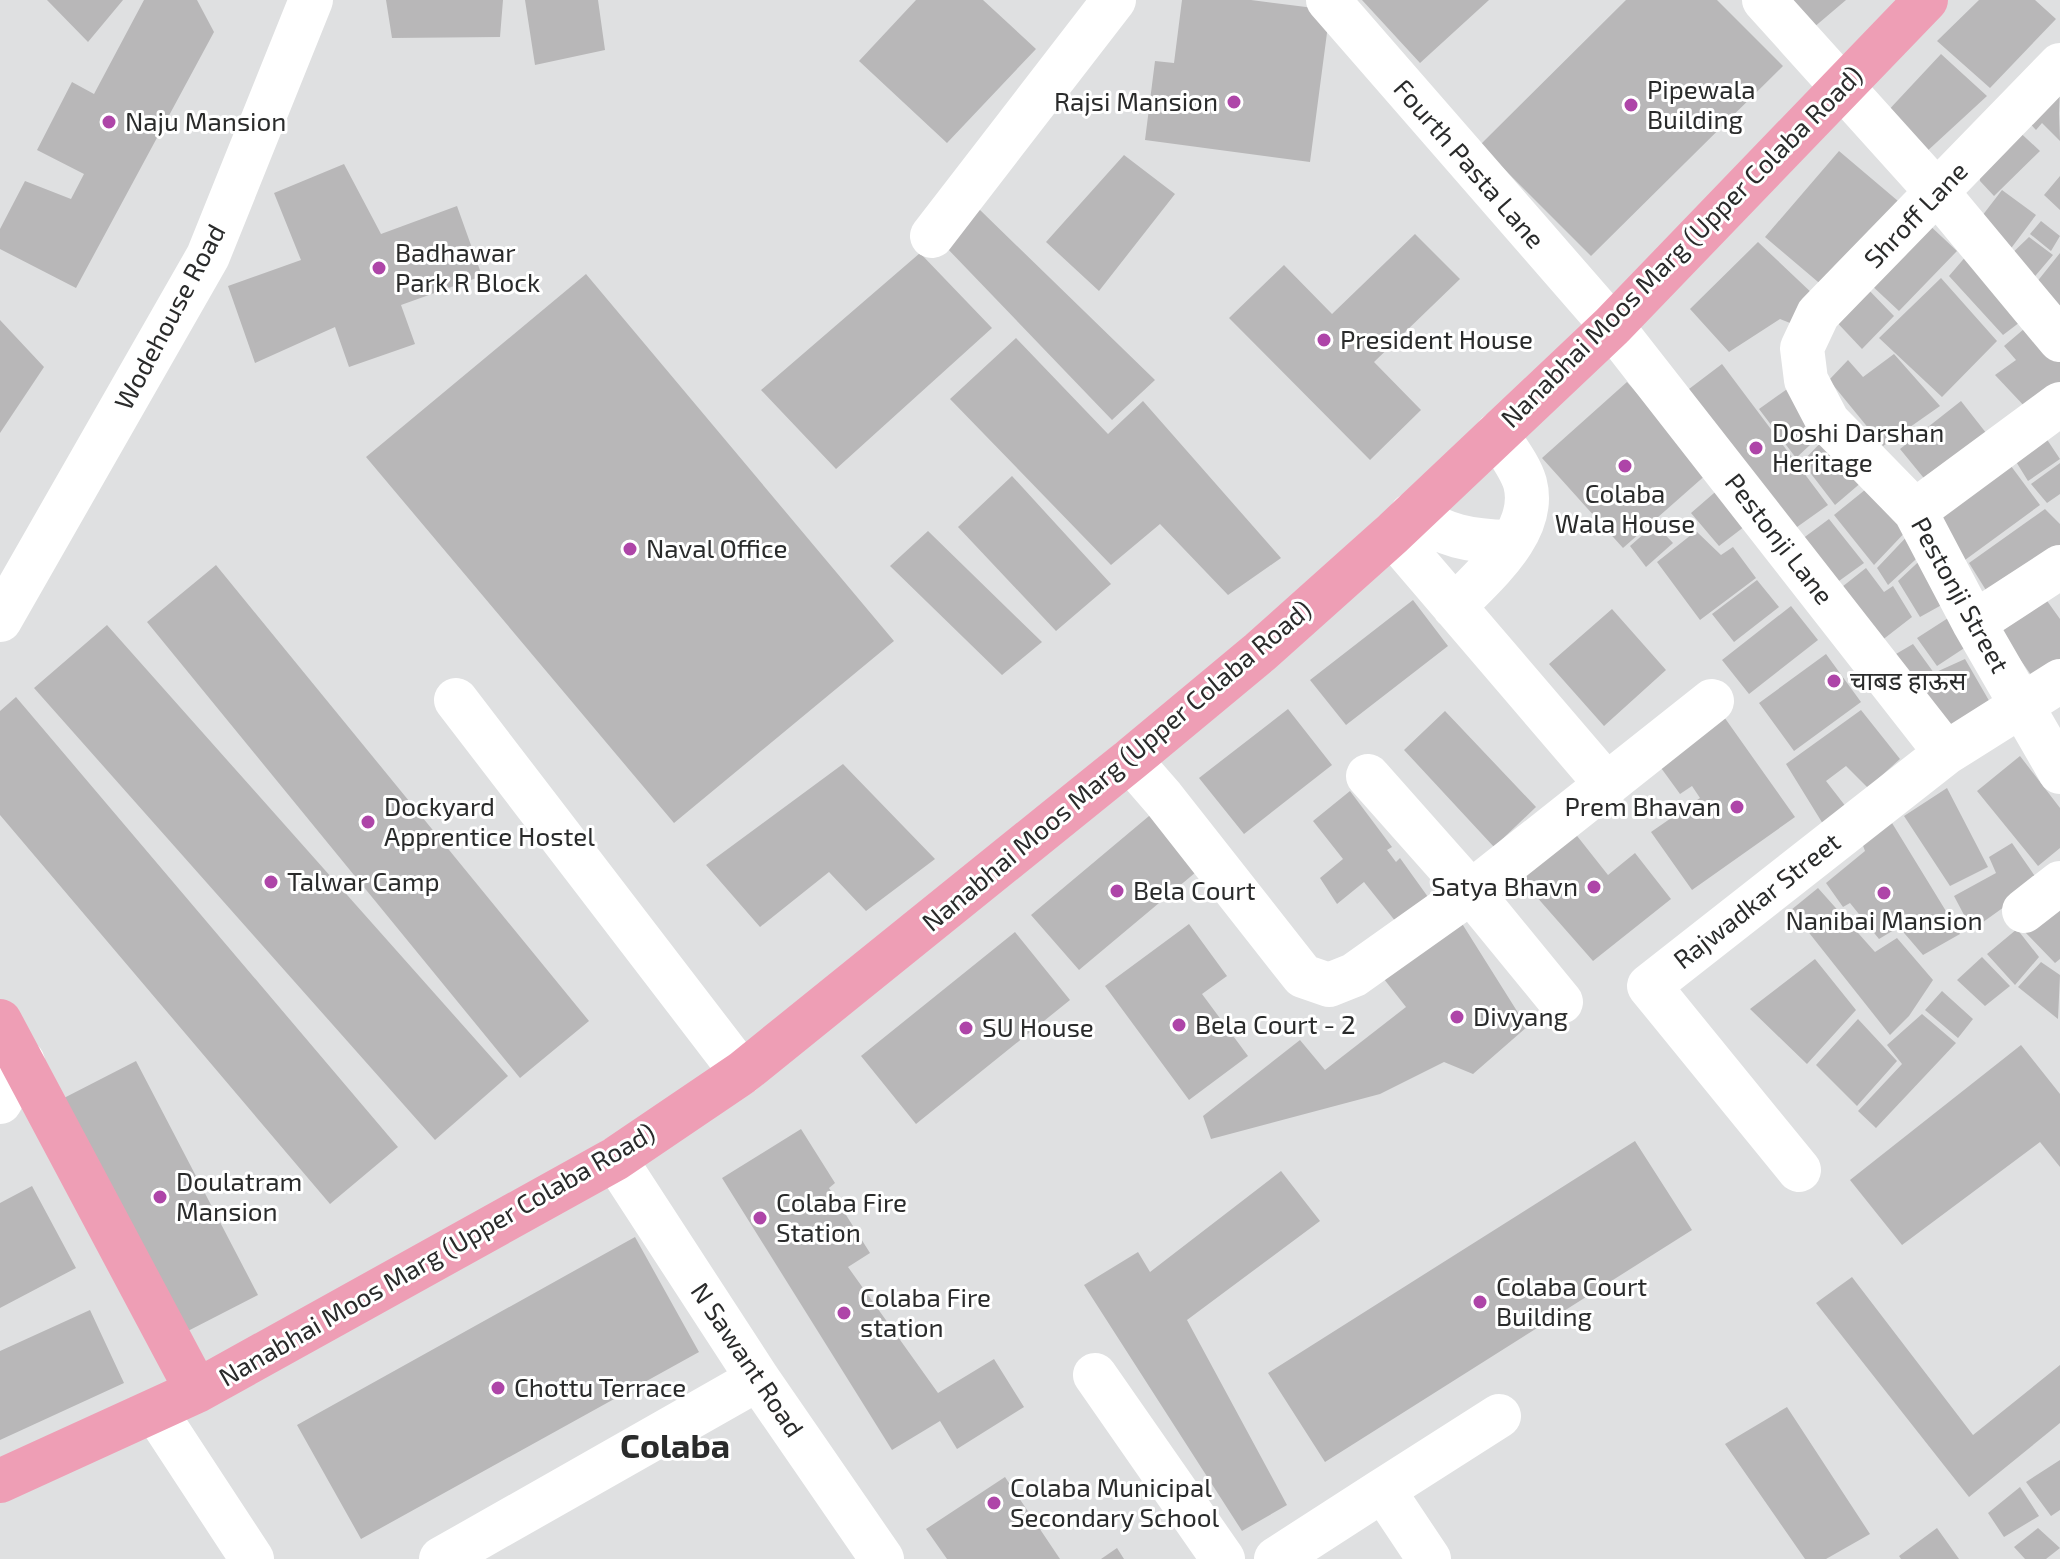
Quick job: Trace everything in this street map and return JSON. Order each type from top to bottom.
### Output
[{"type":"main road","name":"Nanabhai Moos Marg (Upper Colaba Road)","points":[[0,1481],[197,1391],[615,1159],[742,1073],[1260,652],[1402,524],[1612,326],[1926,0]]},
{"type":"main road","points":[[0,1021],[197,1391]]},
{"type":"street","name":"Wodehouse Road","points":[[0,620],[208,256],[311,0]]},
{"type":"street","points":[[932,236],[1114,0]]},
{"type":"street","name":"Fourth Pasta Lane","points":[[1328,0],[1612,326]]},
{"type":"street","points":[[1764,0],[1937,192],[2060,340]]},
{"type":"street","name":"Shroff Lane","points":[[1806,380],[1802,348],[1818,314],[2060,65]]},
{"type":"street","name":"Pestonji Lane","points":[[1612,326],[1946,753]]},
{"type":"street","name":"Pestonji Street","points":[[1806,380],[1828,422],[1915,511],[1974,623],[2060,772]]},
{"type":"street","points":[[1915,511],[2060,404]]},
{"type":"street","points":[[1454,607],[1501,556],[1528,513],[1524,482],[1497,434]]},
{"type":"street","points":[[1402,524],[1475,541],[1509,542]]},
{"type":"street","points":[[1402,524],[1454,607],[1607,785]]},
{"type":"street","points":[[1974,623],[2060,567]]},
{"type":"street","name":"Rajwadkar Street","points":[[1799,1170],[1649,986],[1946,753],[2020,703],[2060,681]]},
{"type":"street","points":[[456,700],[742,1073]]},
{"type":"street","points":[[1130,760],[1303,976],[1329,985],[1354,975],[1471,892],[1712,701]]},
{"type":"street","points":[[1368,776],[1471,892],[1561,1002]]},
{"type":"street","points":[[2024,911],[2060,883]]},
{"type":"street","points":[[0,1102],[23,1062]]},
{"type":"street","name":"N Sawant Road","points":[[615,1159],[758,1379],[882,1559]]},
{"type":"street","points":[[1095,1375],[1223,1559]]},
{"type":"street","points":[[441,1559],[758,1379]]},
{"type":"street","points":[[155,1411],[252,1559]]},
{"type":"street","points":[[1276,1559],[1499,1416]]},
{"type":"street","points":[[1383,1490],[1429,1559]]},
{"type":"building","points":[[47,0],[123,0],[88,42]]},
{"type":"building","name":"Naju Mansion","points":[[144,0],[197,0],[214,32],[76,288],[0,249],[0,229],[25,181],[71,199],[84,174],[37,150],[72,82],[94,94]]},
{"type":"building","points":[[386,0],[503,0],[500,37],[392,38]]},
{"type":"building","points":[[525,0],[598,0],[605,50],[535,65]]},
{"type":"building","points":[[916,0],[983,0],[1036,49],[947,143],[859,61]]},
{"type":"building","name":"Rajsi Mansion","points":[[1182,0],[1251,0],[1330,10],[1310,162],[1145,140],[1155,61],[1174,63]]},
{"type":"building","points":[[1362,0],[1489,0],[1420,63]]},
{"type":"building","name":"Pipewala Building","points":[[1626,0],[1717,0],[1783,66],[1591,256],[1480,145]]},
{"type":"building","points":[[1777,0],[1846,0],[1806,34]]},
{"type":"building","points":[[1979,0],[2035,0],[2056,19],[1990,88],[1937,41]]},
{"type":"building","points":[[1941,54],[1987,96],[1924,154],[1884,115]]},
{"type":"building","points":[[2060,86],[2060,141],[2042,123],[2036,130],[2023,116]]},
{"type":"building","points":[[2013,126],[2040,151],[1994,196],[1980,181],[1979,171]]},
{"type":"building","points":[[1839,151],[1898,201],[1824,287],[1765,237]]},
{"type":"building","points":[[1124,155],[1175,194],[1099,291],[1046,242]]},
{"type":"building","name":"Badhawar Park R Block","points":[[344,164],[381,234],[457,206],[482,276],[401,305],[415,344],[349,367],[335,327],[255,363],[228,286],[301,260],[274,193]]},
{"type":"building","points":[[2060,176],[2060,210],[2044,195]]},
{"type":"building","points":[[2002,190],[2036,215],[2006,255],[1972,229]]},
{"type":"building","points":[[979,209],[1155,380],[1112,420],[944,245]]},
{"type":"building","points":[[2041,221],[2060,236],[2051,251],[2030,234]]},
{"type":"building","points":[[1926,222],[1957,251],[1899,311],[1869,283]]},
{"type":"building","name":"President House","points":[[1415,234],[1460,279],[1374,362],[1421,410],[1370,460],[1229,318],[1284,265],[1332,314]]},
{"type":"building","points":[[2029,237],[2053,255],[2030,282],[2006,259]]},
{"type":"building","points":[[1758,242],[1815,296],[1790,323],[1780,319],[1729,352],[1690,309]]},
{"type":"building","points":[[920,253],[992,328],[836,469],[761,390]]},
{"type":"building","points":[[2060,253],[2060,306],[2036,283]]},
{"type":"building","points":[[1967,255],[2024,319],[2003,335],[1949,276]]},
{"type":"building","name":"Naval Office","points":[[586,274],[894,641],[674,823],[366,457]]},
{"type":"building","points":[[1941,278],[1997,341],[1942,397],[1879,338]]},
{"type":"building","points":[[1862,283],[1894,316],[1862,349],[1830,315]]},
{"type":"building","points":[[0,320],[44,367],[0,433]]},
{"type":"building","points":[[2031,323],[2060,355],[2060,393],[2027,409],[1995,375],[2016,360],[2004,346]]},
{"type":"building","points":[[1016,338],[1108,434],[1143,401],[1281,558],[1228,595],[1160,524],[1111,565],[950,399]]},
{"type":"building","points":[[1894,354],[1940,406],[1883,446],[1829,380],[1848,360],[1863,377]]},
{"type":"building","name":"Doshi Darshan Heritage","points":[[1722,364],[1828,505],[1790,532],[1685,392]]},
{"type":"building","name":"Colaba Wala House","points":[[1627,382],[1708,473],[1623,548],[1542,458]]},
{"type":"building","points":[[1790,387],[1824,432],[1796,458],[1759,409]]},
{"type":"building","points":[[1961,401],[1994,443],[1932,488],[1900,449]]},
{"type":"building","points":[[1828,435],[1863,481],[1835,505],[1802,462]]},
{"type":"building","points":[[2046,438],[2060,459],[2028,481],[2015,460]]},
{"type":"building","points":[[2008,462],[2040,505],[1965,560],[1933,516]]},
{"type":"building","points":[[2060,463],[2060,494],[2047,503],[2031,484]]},
{"type":"building","points":[[1012,476],[1111,584],[1056,631],[958,527]]},
{"type":"building","points":[[1871,485],[1912,525],[1874,565],[1834,515]]},
{"type":"building","points":[[1721,487],[1753,520],[1719,546],[1691,513]]},
{"type":"building","points":[[2045,509],[2060,524],[2060,553],[1994,603],[1969,563]]},
{"type":"building","points":[[1829,519],[1864,563],[1832,586],[1794,545]]},
{"type":"building","points":[[1655,524],[1673,543],[1646,567],[1630,546]]},
{"type":"building","points":[[1914,529],[1928,548],[1888,585],[1877,568]]},
{"type":"building","points":[[928,531],[1042,642],[1002,675],[890,566]]},
{"type":"building","points":[[1696,531],[1721,555],[1733,547],[1756,578],[1700,620],[1657,562]]},
{"type":"building","points":[[1930,551],[1956,597],[1920,617],[1898,581]]},
{"type":"building","name":"Dockyard Apprentice Hostel","points":[[216,565],[589,1021],[520,1078],[147,622]]},
{"type":"building","points":[[1866,568],[1884,592],[1893,586],[1912,617],[1872,648],[1828,598]]},
{"type":"building","points":[[1757,580],[1779,607],[1734,642],[1712,614]]},
{"type":"building","points":[[2045,598],[2060,619],[2060,660],[2034,679],[1999,630]]},
{"type":"building","points":[[1413,600],[1448,646],[1346,725],[1310,680]]},
{"type":"building","points":[[1791,606],[1818,640],[1749,694],[1722,660]]},
{"type":"building","points":[[1612,609],[1666,670],[1604,726],[1549,664]]},
{"type":"building","points":[[1959,611],[1975,641],[1937,666],[1917,638]]},
{"type":"building","name":"Talwar Camp","points":[[107,625],[508,1076],[435,1140],[34,688]]},
{"type":"building","points":[[1913,644],[1934,673],[1965,659],[1995,711],[1947,740],[1884,661]]},
{"type":"building","points":[[1826,654],[1861,702],[1794,751],[1759,703]]},
{"type":"building","points":[[16,697],[398,1147],[330,1204],[0,815],[0,711]]},
{"type":"building","points":[[1288,709],[1332,765],[1244,834],[1199,778]]},
{"type":"building","points":[[1861,710],[1900,759],[1868,788],[1846,766],[1826,781],[1850,812],[1823,824],[1786,764]]},
{"type":"building","points":[[1445,711],[1536,807],[1494,847],[1404,750]]},
{"type":"building","name":"Prem Bhavan","points":[[1722,714],[1795,817],[1692,890],[1651,832],[1700,798],[1692,786],[1680,794],[1656,761]]},
{"type":"building","points":[[2020,756],[2060,808],[2060,848],[2038,866],[1977,791]]},
{"type":"building","points":[[843,764],[935,859],[866,911],[829,872],[760,927],[706,865]]},
{"type":"building","points":[[1947,788],[1988,867],[1950,886],[1904,816]]},
{"type":"building","points":[[1350,791],[1392,847],[1387,850],[1396,862],[1400,858],[1428,897],[1396,922],[1364,882],[1337,904],[1320,878],[1343,859],[1313,821]]},
{"type":"building","name":"Bela Court","points":[[1155,811],[1202,867],[1079,970],[1031,915]]},
{"type":"building","name":"Nanibai Mansion","points":[[1892,823],[1960,934],[1923,955],[1899,927],[1879,939],[1850,903],[1843,907],[1826,883],[1865,851],[1862,843]]},
{"type":"building","name":"Satya Bhavn","points":[[1570,827],[1608,875],[1635,853],[1671,899],[1593,961],[1513,870]]},
{"type":"building","points":[[2012,843],[2039,882],[1972,930],[1954,896],[1996,873],[1989,857]]},
{"type":"building","points":[[1818,888],[1875,952],[1897,938],[1933,980],[1909,1016],[1890,1035],[1791,910]]},
{"type":"building","points":[[2060,900],[2060,959],[2055,963],[2024,931]]},
{"type":"building","name":"Divyang","points":[[1456,914],[1527,1027],[1473,1074],[1444,1062],[1380,1094],[1211,1139],[1203,1116],[1300,1040],[1325,1070],[1406,1007],[1380,974]]},
{"type":"building","name":"Bela Court - 2","points":[[1189,924],[1227,976],[1202,994],[1248,1056],[1189,1100],[1105,986]]},
{"type":"building","points":[[2017,929],[2039,957],[2015,985],[1987,954]]},
{"type":"building","name":"SU House","points":[[1015,932],[1070,1000],[916,1124],[861,1056]]},
{"type":"building","points":[[1982,957],[2010,986],[1985,1006],[1957,980]]},
{"type":"building","points":[[1815,959],[1856,1010],[1807,1064],[1750,1009]]},
{"type":"building","points":[[2041,962],[2060,975],[2058,1019],[2018,987]]},
{"type":"building","points":[[1942,991],[1973,1019],[1958,1038],[1925,1010]]},
{"type":"building","points":[[1922,1014],[1956,1043],[1876,1128],[1858,1111],[1902,1064],[1887,1045]]},
{"type":"building","points":[[1858,1019],[1897,1061],[1857,1106],[1816,1065]]},
{"type":"building","points":[[2021,1045],[2060,1094],[2060,1167],[2040,1142],[1902,1245],[1850,1180]]},
{"type":"building","name":"Doulatram Mansion","points":[[136,1061],[258,1295],[184,1333],[62,1099]]},
{"type":"building","name":"Colaba Fire station","points":[[801,1129],[835,1183],[829,1188],[870,1253],[848,1267],[938,1393],[994,1359],[1024,1407],[957,1449],[940,1421],[892,1450],[722,1178]]},
{"type":"building","name":"Colaba Court Building","points":[[1635,1141],[1692,1230],[1325,1462],[1268,1373]]},
{"type":"building","points":[[1281,1171],[1320,1221],[1187,1320],[1287,1505],[1242,1531],[1084,1285],[1138,1252],[1150,1272]]},
{"type":"building","points":[[32,1186],[76,1268],[0,1308],[0,1203]]},
{"type":"building","name":"Chottu Terrace","points":[[635,1237],[699,1352],[361,1539],[297,1425]]},
{"type":"building","points":[[1852,1277],[1973,1435],[2060,1365],[2060,1423],[1969,1497],[1816,1303]]},
{"type":"building","points":[[90,1310],[124,1383],[0,1440],[0,1351]]},
{"type":"building","points":[[1787,1407],[1870,1534],[1826,1559],[1805,1559],[1725,1444]]},
{"type":"building","points":[[2060,1460],[2060,1510],[2051,1516],[2026,1482]]},
{"type":"building","name":"Colaba Municipal Secondary School","points":[[1005,1477],[1060,1559],[947,1559],[926,1529]]},
{"type":"building","points":[[2020,1487],[2039,1516],[2004,1537],[1988,1513]]},
{"type":"building","points":[[1937,1528],[1959,1559],[1901,1559],[1899,1556]]},
{"type":"building","points":[[2038,1528],[2060,1548],[2046,1559],[2025,1559],[2014,1547]]},
{"type":"building","name":"Colaba Municipal Secondary School","points":[[1117,1548],[1124,1559],[1101,1559]]},
{"type":"place","name":"Rajsi Mansion","points":[[1234,102]]},
{"type":"place","name":"Pipewala Building","points":[[1631,105]]},
{"type":"place","name":"Naju Mansion","points":[[109,122]]},
{"type":"place","name":"Badhawar Park R Block","points":[[379,268]]},
{"type":"place","name":"President House","points":[[1324,340]]},
{"type":"place","name":"Doshi Darshan Heritage","points":[[1756,448]]},
{"type":"place","name":"Colaba Wala House","points":[[1625,466]]},
{"type":"place","name":"Naval Office","points":[[630,549]]},
{"type":"place","name":"चाबड हाऊस","points":[[1834,681]]},
{"type":"place","name":"Prem Bhavan","points":[[1737,807]]},
{"type":"place","name":"Dockyard Apprentice Hostel","points":[[368,822]]},
{"type":"place","name":"Talwar Camp","points":[[271,882]]},
{"type":"place","name":"Satya Bhavn","points":[[1594,887]]},
{"type":"place","name":"Bela Court","points":[[1117,891]]},
{"type":"place","name":"Nanibai Mansion","points":[[1884,893]]},
{"type":"place","name":"Divyang","points":[[1457,1017]]},
{"type":"place","name":"Bela Court - 2","points":[[1179,1025]]},
{"type":"place","name":"SU House","points":[[966,1028]]},
{"type":"place","name":"Doulatram Mansion","points":[[160,1197]]},
{"type":"place","name":"Colaba Fire Station","points":[[760,1218]]},
{"type":"place","name":"Colaba Court Building","points":[[1480,1302]]},
{"type":"place","name":"Colaba Fire station","points":[[844,1313]]},
{"type":"place","name":"Chottu Terrace","points":[[498,1388]]},
{"type":"place","name":"Colaba Municipal Secondary School","points":[[994,1503]]},
{"type":"district","name":"Colaba","points":[[675,1446]]}]
